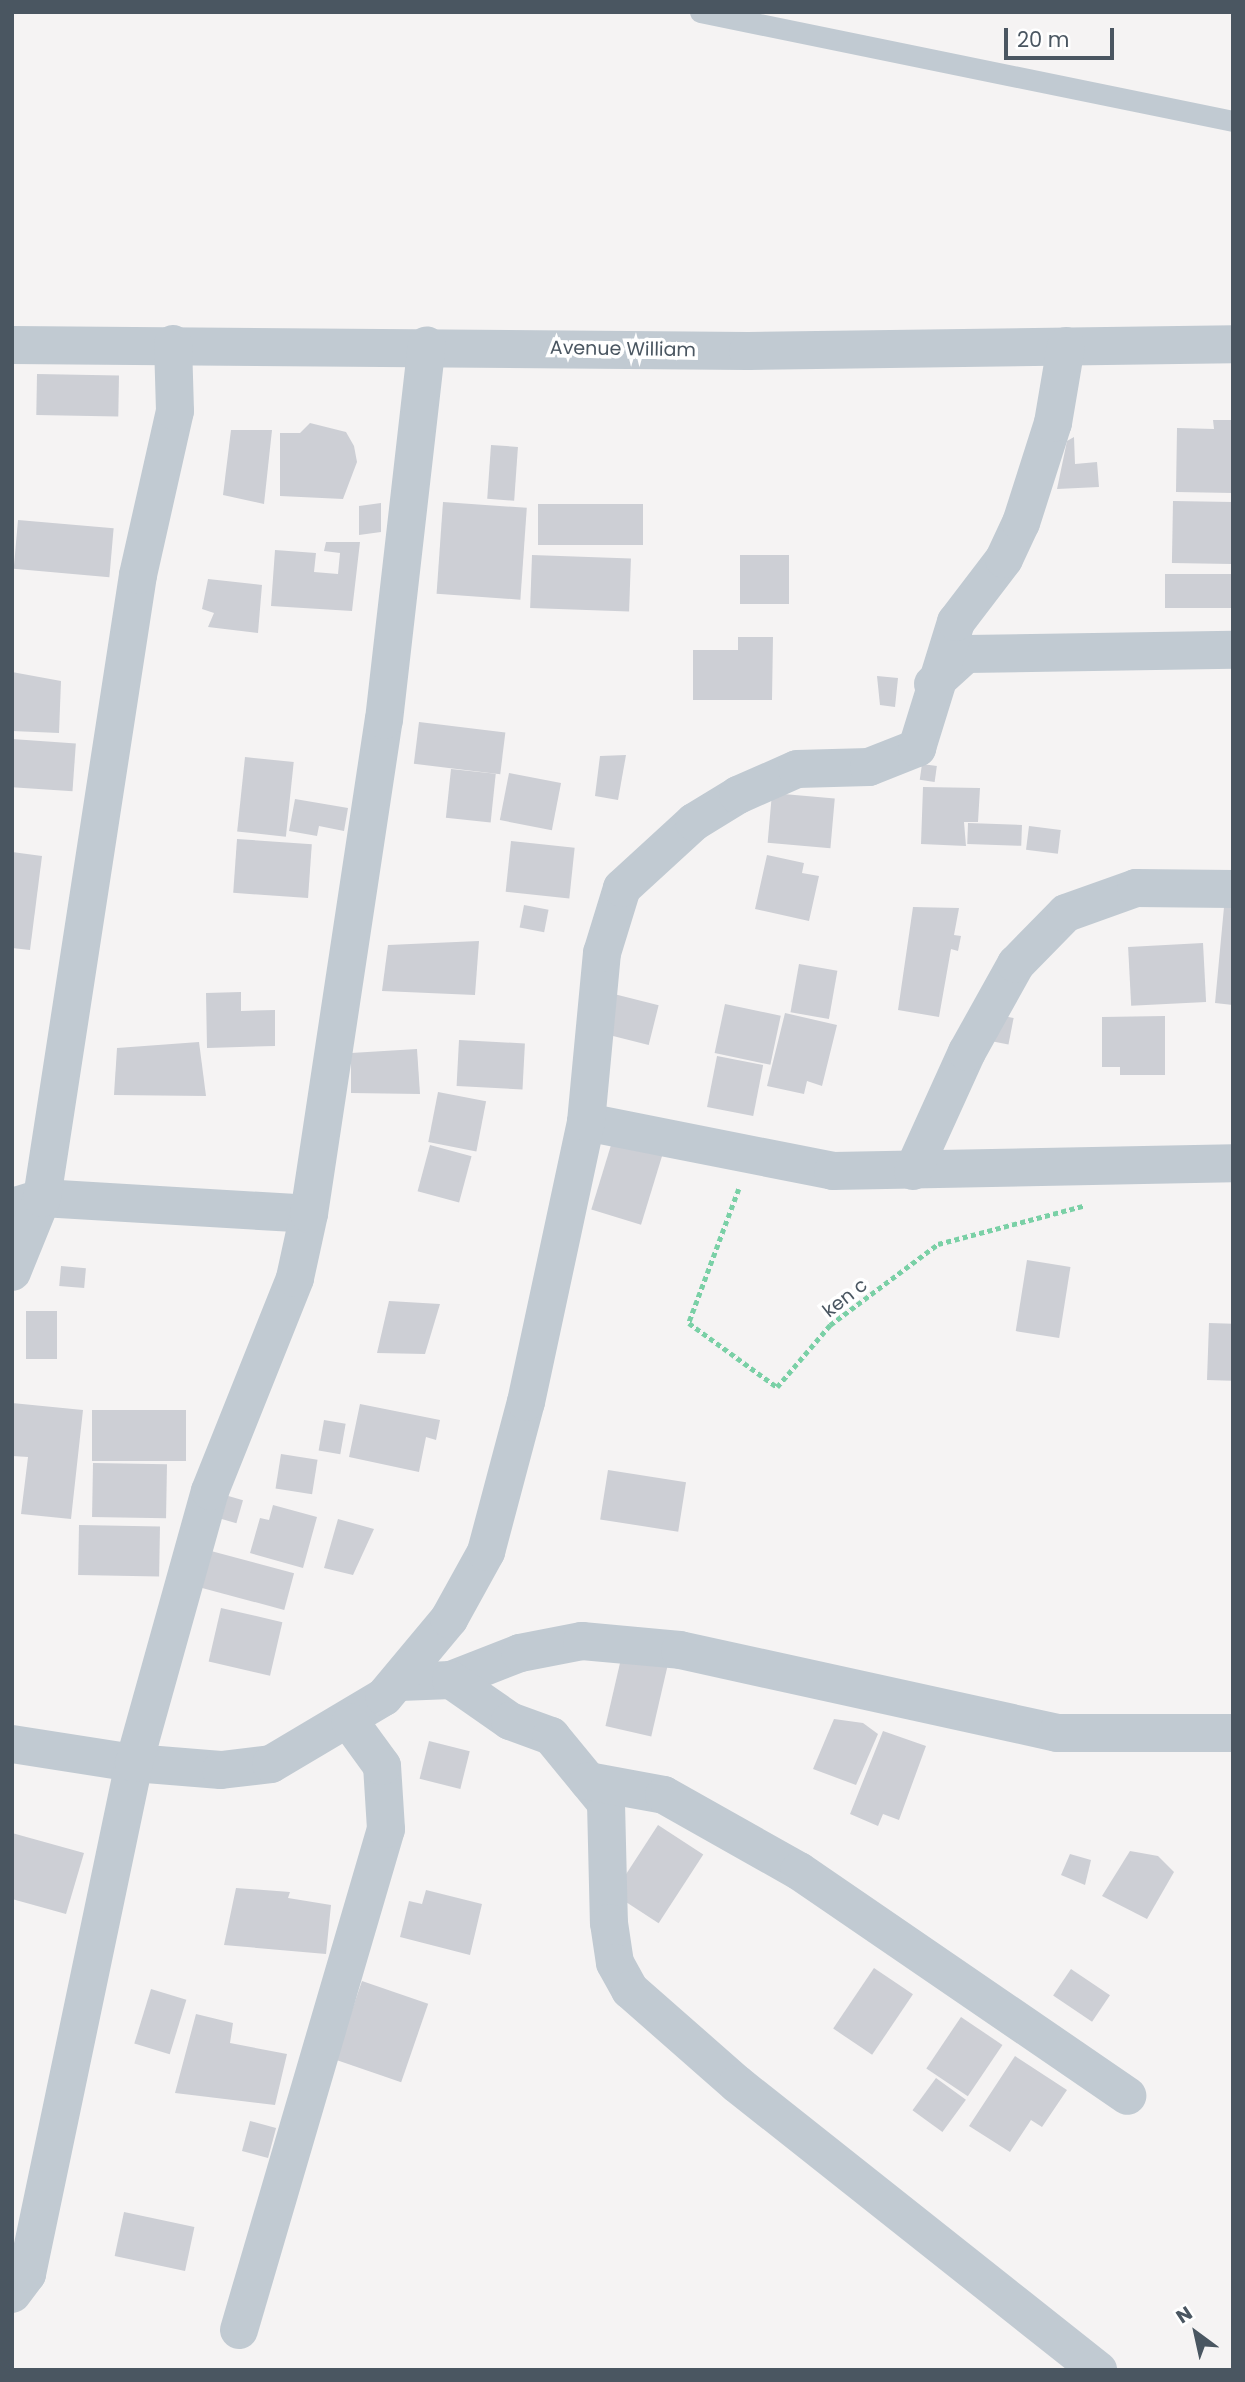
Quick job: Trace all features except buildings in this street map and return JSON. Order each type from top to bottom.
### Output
[{"type":"street","points":[[12,1272],[27,1202],[138,575],[175,411],[173,344]]},
{"type":"street","name":"Avenue William","points":[[12,345],[427,345],[748,351],[1233,344]]},
{"type":"street","points":[[12,2294],[27,2274],[134,1763],[210,1491],[295,1278],[309,1214],[384,720],[427,345]]},
{"type":"street","points":[[12,1744],[134,1763],[221,1770],[271,1764],[350,1722],[400,1682],[449,1619],[486,1552],[526,1402],[586,1122],[602,953],[622,888],[694,822],[738,795],[797,769],[869,767],[906,757],[926,734],[932,686],[956,622],[1004,559],[1021,523],[1053,424],[1066,346]]},
{"type":"street","points":[[932,686],[966,654],[1233,650]]},
{"type":"street","points":[[913,1171],[967,1052],[1017,964],[1066,914],[1136,888],[1233,889]]},
{"type":"street","points":[[586,1122],[750,1159],[833,1171],[1233,1163]]},
{"type":"street","points":[[27,1202],[309,1214]]},
{"type":"street","points":[[400,1682],[451,1680],[520,1653],[582,1641],[680,1650],[1057,1733],[1233,1733]]},
{"type":"street","points":[[451,1680],[510,1721],[551,1737],[606,1803],[608,1923],[615,1963],[630,1990],[737,2084],[1098,2370]]},
{"type":"street","points":[[239,2330],[386,1829],[382,1766],[350,1722]]},
{"type":"street","points":[[588,1781],[664,1795],[788,1864],[1127,2096]]},
{"type":"lane","points":[[700,12],[1233,121]]},
{"type":"path","name":"ken c","points":[[750,1159],[689,1323],[777,1387],[830,1325],[937,1244],[1088,1206]]}]
